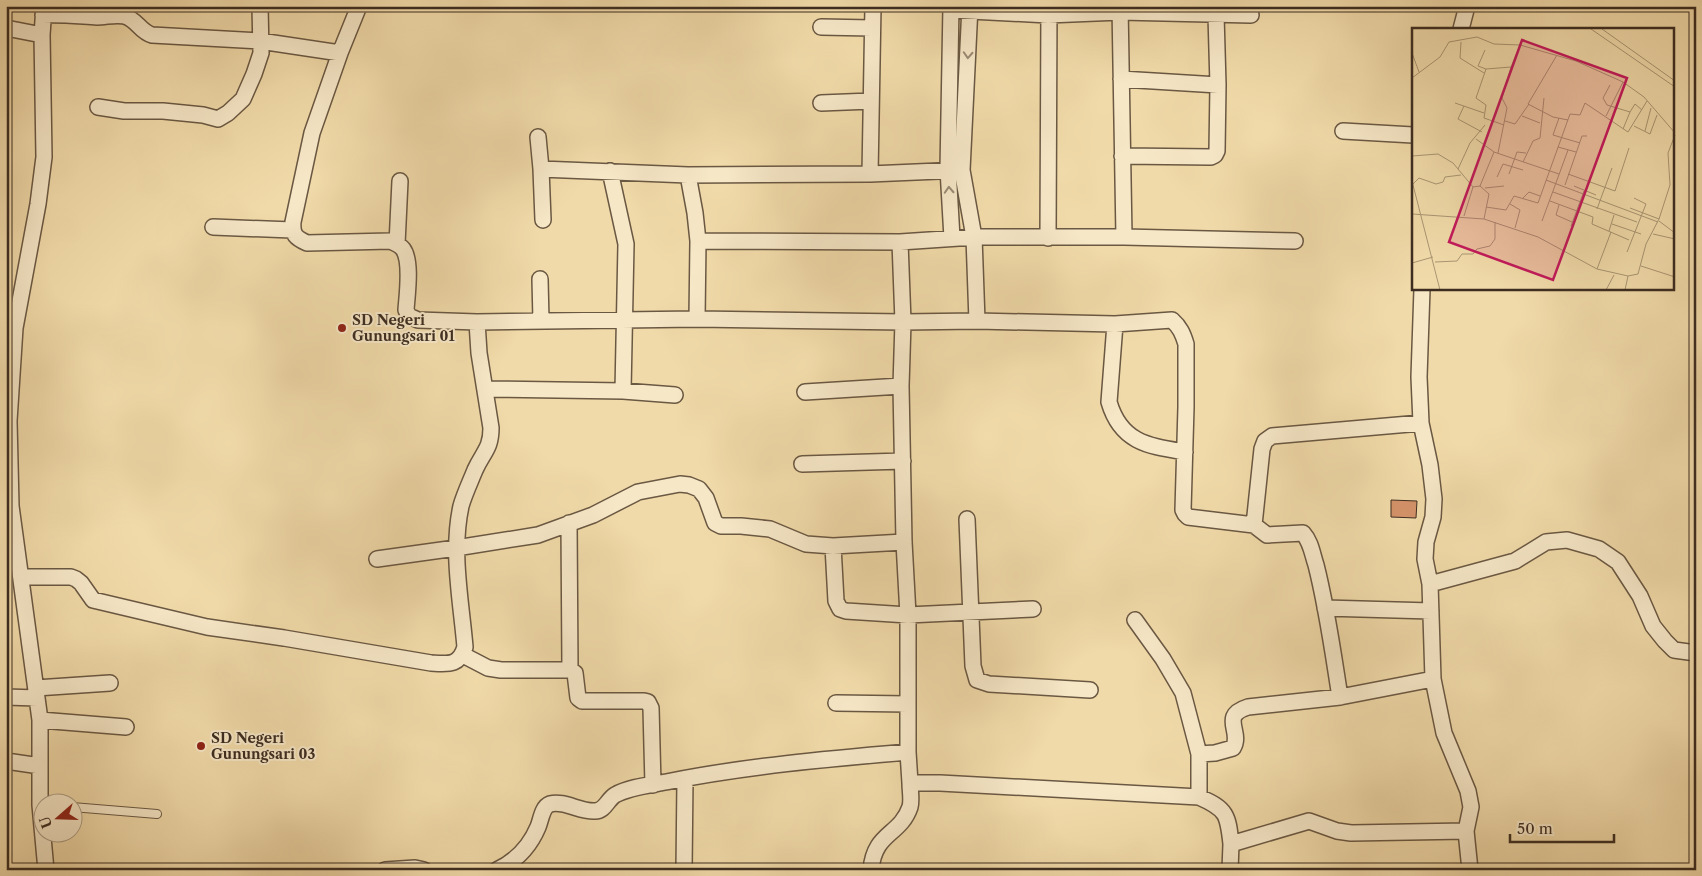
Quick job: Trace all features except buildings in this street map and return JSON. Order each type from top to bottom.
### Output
[{"type":"street","points":[[98,107],[124,111],[163,111],[203,115],[218,119],[237,105],[247,92],[261,53],[260,6]]},
{"type":"street","points":[[359,6],[340,53],[312,134],[293,222],[292,230],[298,238],[307,243],[390,241],[397,244],[405,251],[408,264],[406,310],[409,316],[418,320],[476,322],[697,319],[1115,324],[1172,320],[1183,334],[1186,344],[1185,514],[1188,517],[1254,525],[1268,535],[1303,533],[1307,538],[1318,575],[1340,697]]},
{"type":"street","points":[[870,174],[873,6]]},
{"type":"street","points":[[1461,28],[1467,6]]},
{"type":"street","points":[[977,321],[974,237],[955,170],[950,8],[1049,11],[1120,9],[1216,15],[1251,15]]},
{"type":"street","points":[[952,238],[955,170],[970,9]]},
{"type":"street","points":[[1120,9],[1124,237]]},
{"type":"street","points":[[41,794],[40,720],[12,506],[9,421],[15,328],[38,204],[44,157],[42,35],[44,10],[100,17],[126,16],[136,22],[145,33],[260,41],[340,53]]},
{"type":"street","points":[[1048,238],[1049,11]]},
{"type":"street","points":[[1122,156],[1211,157],[1215,155],[1217,151],[1218,85],[1216,15]]},
{"type":"street","points":[[821,27],[872,28]]},
{"type":"street","points":[[6,28],[42,35]]},
{"type":"street","points":[[1121,79],[1218,85]]},
{"type":"street","points":[[821,103],[871,101]]},
{"type":"street","points":[[1343,132],[1412,135]]},
{"type":"street","points":[[538,137],[543,220]]},
{"type":"street","points":[[541,169],[688,175],[870,174],[955,170]]},
{"type":"street","points":[[610,171],[626,244],[623,391]]},
{"type":"street","points":[[688,175],[698,241],[697,319]]},
{"type":"street","points":[[397,244],[400,181]]},
{"type":"street","points":[[213,227],[292,230]]},
{"type":"street","points":[[698,241],[900,242],[974,237],[1124,237],[1295,241]]},
{"type":"street","points":[[871,870],[872,858],[878,845],[906,816],[910,806],[908,615],[902,461],[901,386],[903,322],[900,242]]},
{"type":"street","points":[[540,279],[541,321]]},
{"type":"street","points":[[1422,290],[1419,377],[1421,422],[1430,465],[1434,499],[1433,516],[1426,542],[1425,558],[1430,584],[1433,679],[1444,733],[1468,791],[1471,807],[1466,831],[1470,870]]},
{"type":"street","points":[[22,577],[71,577],[81,583],[92,600],[207,627],[431,663],[450,664],[458,661],[466,647],[456,548],[462,505],[475,469],[488,449],[491,439],[476,322]]},
{"type":"street","points":[[1115,324],[1109,402],[1112,413],[1128,432],[1142,443],[1153,447],[1185,452]]},
{"type":"street","points":[[805,392],[901,386]]},
{"type":"street","points":[[485,389],[623,391],[675,394]]},
{"type":"street","points":[[1254,525],[1262,449],[1265,441],[1272,436],[1421,422]]},
{"type":"street","points":[[802,464],[902,461]]},
{"type":"street","points":[[376,559],[538,535],[593,514],[638,492],[680,484],[699,489],[706,498],[715,523],[721,526],[770,529],[806,544],[833,546],[904,542]]},
{"type":"street","points":[[967,519],[973,666],[977,680],[989,684],[1090,690]]},
{"type":"street","points":[[569,523],[570,670]]},
{"type":"street","points":[[1430,584],[1515,561],[1546,542],[1567,540],[1575,542],[1599,549],[1618,562],[1640,596],[1653,626],[1665,641],[1674,650],[1696,653]]},
{"type":"street","points":[[833,546],[836,601],[840,609],[846,611],[908,615],[1033,609]]},
{"type":"street","points":[[1325,608],[1431,611]]},
{"type":"street","points":[[1135,620],[1163,659],[1183,693],[1199,754],[1199,797]]},
{"type":"street","points":[[463,655],[488,668],[501,670],[570,670],[575,673],[578,698],[582,701],[648,702],[651,708],[653,785]]},
{"type":"street","points":[[1199,754],[1215,753],[1233,748],[1235,744],[1233,720],[1235,714],[1239,710],[1248,707],[1340,697],[1433,679]]},
{"type":"street","points":[[6,697],[110,683]]},
{"type":"street","points":[[836,703],[908,704]]},
{"type":"street","points":[[40,720],[126,727]]},
{"type":"street","points":[[497,870],[523,851],[532,840],[547,806],[558,804],[595,811],[601,810],[609,799],[616,794],[653,785],[754,766],[908,752]]},
{"type":"street","points":[[6,761],[40,766]]},
{"type":"street","points":[[684,870],[685,779]]},
{"type":"street","points":[[910,783],[1199,797],[1216,804],[1226,816],[1231,844],[1230,870]]},
{"type":"street","points":[[1231,844],[1309,821],[1337,831],[1351,832],[1466,831]]},
{"type":"street","points":[[44,844],[46,870]]},
{"type":"street","points":[[385,870],[415,868],[424,870]]},
{"type":"lane","points":[[82,808],[157,814]]},
{"type":"place","name":"SD Negeri Gunungsari 01","points":[[342,328]]},
{"type":"place","name":"SD Negeri Gunungsari 03","points":[[201,746]]}]
